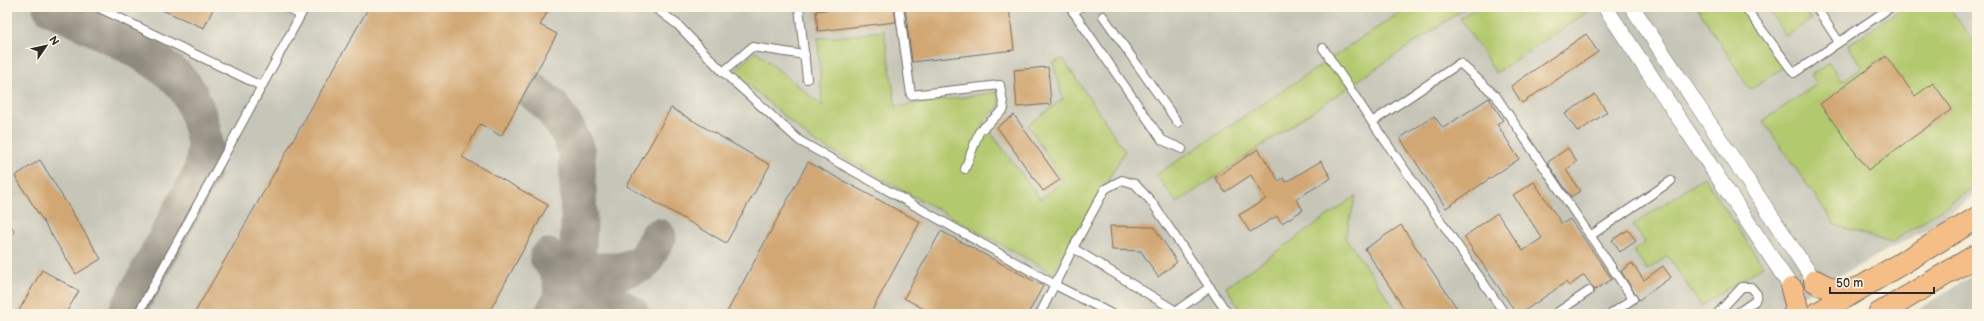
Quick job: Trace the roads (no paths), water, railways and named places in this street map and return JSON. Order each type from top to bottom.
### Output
[{"type":"highway","points":[[1828,311],[1865,286],[1977,218]]},
{"type":"highway","points":[[1878,314],[1977,255]]},
{"type":"highway","points":[[1815,281],[1832,290],[1844,293],[1865,286]]},
{"type":"highway","points":[[1792,289],[1797,308],[1794,314]]},
{"type":"street","points":[[1605,7],[1809,314]]},
{"type":"street","points":[[1632,7],[1815,281],[1828,311]]},
{"type":"lane","points":[[97,7],[261,86]]},
{"type":"lane","points":[[286,7],[300,15]]},
{"type":"lane","points":[[138,314],[305,7]]},
{"type":"lane","points":[[654,7],[678,25],[723,72],[800,141],[1112,314]]},
{"type":"lane","points":[[799,7],[807,79]]},
{"type":"lane","points":[[899,7],[911,94],[1000,85],[1004,109],[979,132],[965,169]]},
{"type":"lane","points":[[1745,7],[1794,73],[1891,7]]},
{"type":"lane","points":[[1816,7],[1839,42]]},
{"type":"lane","points":[[1075,9],[1162,140],[1182,149]]},
{"type":"lane","points":[[1103,16],[1178,124]]},
{"type":"lane","points":[[723,72],[752,47],[805,55]]},
{"type":"lane","points":[[1323,48],[1372,122],[1505,314]]},
{"type":"lane","points":[[1372,122],[1460,63],[1496,96],[1633,299],[1611,314]]},
{"type":"lane","points":[[1040,314],[1073,248],[1106,189],[1122,180],[1134,184],[1151,201],[1228,314]]},
{"type":"lane","points":[[1590,236],[1671,181]]},
{"type":"lane","points":[[7,229],[9,232],[7,234]]},
{"type":"lane","points":[[1073,248],[1176,311],[1210,287]]},
{"type":"lane","points":[[1717,314],[1742,287],[1751,287],[1757,294],[1755,301],[1736,314]]},
{"type":"lane","points":[[1555,314],[1589,291]]}]
